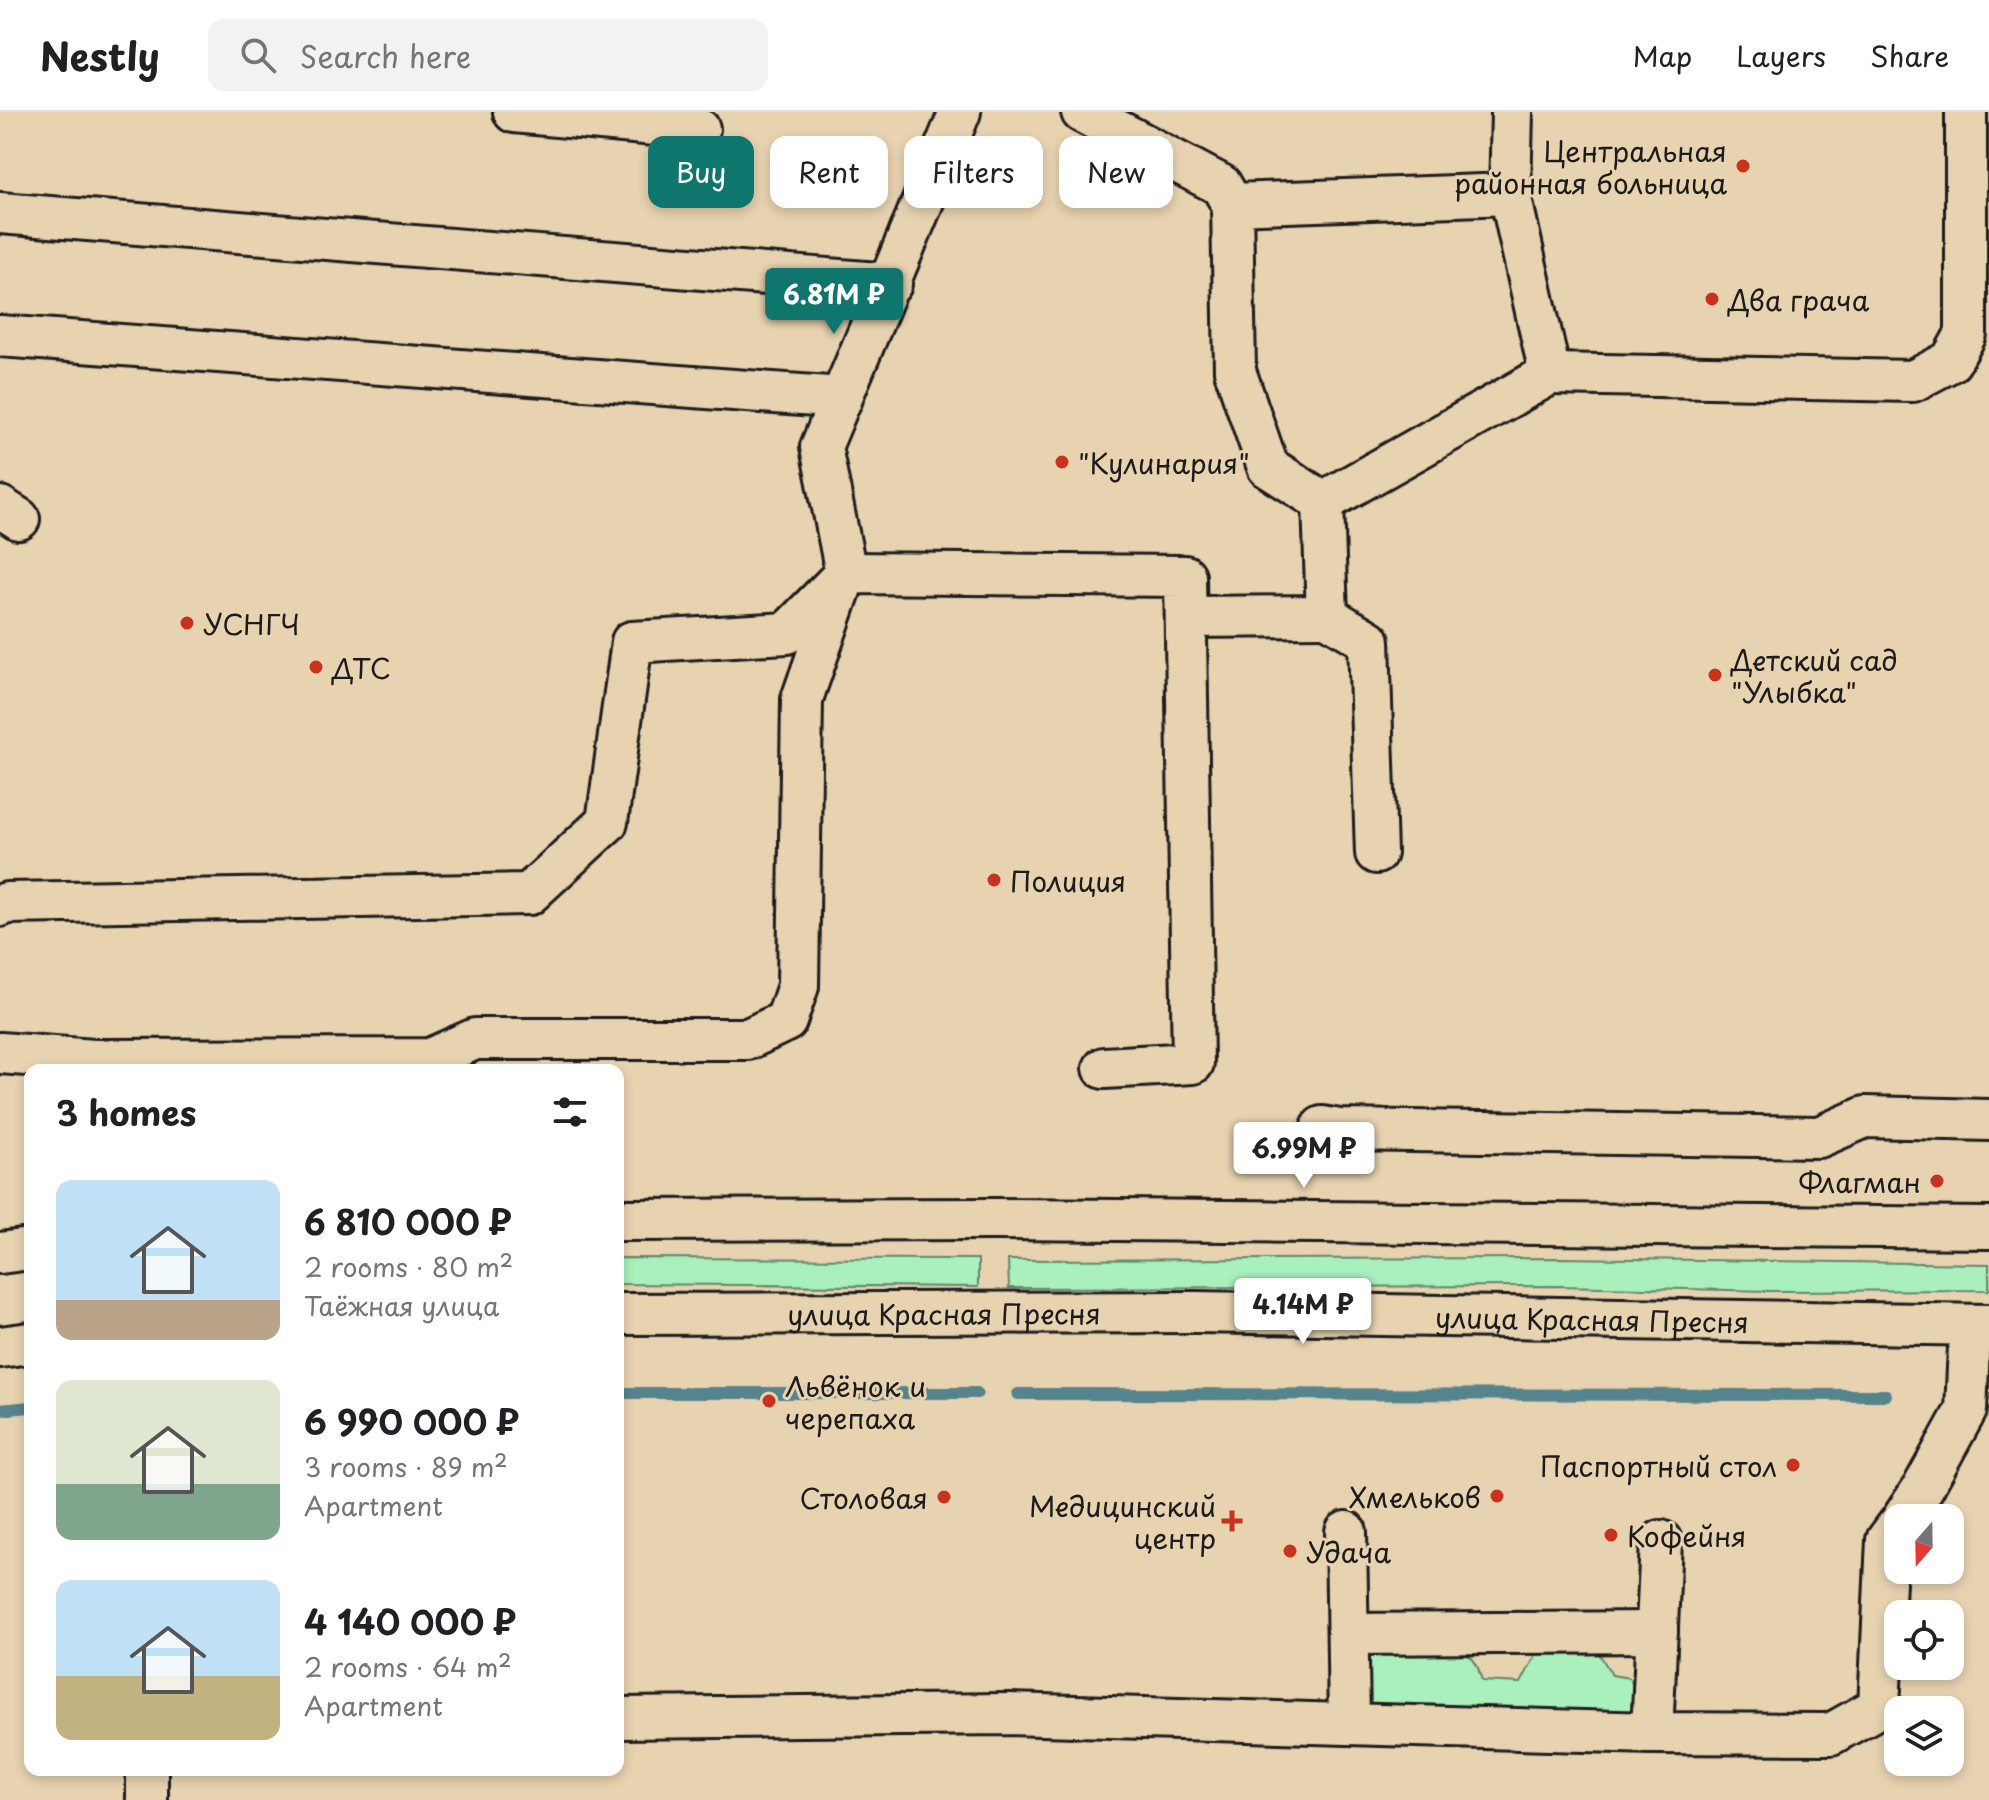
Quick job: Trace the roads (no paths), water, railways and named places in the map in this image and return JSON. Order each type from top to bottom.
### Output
[{"type":"street","points":[[514,112],[699,129]]},
{"type":"street","points":[[0,1053],[94,1060],[430,1059],[475,1039],[748,1039],[786,1021],[798,986],[802,699],[846,573],[821,447],[960,112]]},
{"type":"street","points":[[1082,112],[1221,185],[1232,204],[1235,371],[1268,467],[1323,502]]},
{"type":"street","points":[[1512,112],[1510,194],[1550,374]]},
{"type":"street","points":[[1323,502],[1550,374],[1913,381],[1951,361],[1966,334],[1966,112]]},
{"type":"street","points":[[1232,204],[1510,194]]},
{"type":"street","points":[[0,213],[891,284]]},
{"type":"street","points":[[0,336],[842,398]]},
{"type":"street","points":[[1323,502],[1327,616]]},
{"type":"street","points":[[0,906],[7,903],[529,894],[607,822],[632,642],[787,633],[846,573],[1185,576],[1193,1063],[1104,1068]]},
{"type":"street","points":[[1186,617],[1327,616],[1369,641],[1376,853]]},
{"type":"street","points":[[1322,1127],[1339,1130],[1819,1137],[1865,1117],[1989,1120]]},
{"type":"street","points":[[624,1220],[1009,1219],[1989,1228]]},
{"type":"street","points":[[0,1253],[24,1250]]},
{"type":"street","name":"улица Красная Пресня","points":[[624,1314],[1196,1312],[1979,1325]]},
{"type":"street","points":[[1912,1504],[1966,1410],[1979,1325]]},
{"type":"street","points":[[0,1347],[24,1344]]},
{"type":"street","points":[[1346,1532],[1349,1723]]},
{"type":"street","points":[[1652,1733],[1661,1541]]},
{"type":"street","points":[[624,1718],[1008,1714],[1652,1733],[1831,1734],[1879,1707],[1885,1584]]},
{"type":"street","points":[[1348,1634],[1657,1632]]},
{"type":"street","points":[[147,1776],[147,1800]]},
{"type":"waterway","points":[[624,1393],[977,1393]]},
{"type":"waterway","points":[[1018,1394],[1886,1395]]},
{"type":"waterway","points":[[0,1410],[24,1408]]},
{"type":"place","name":"Центральная районная больница","points":[[1743,166]]},
{"type":"place","name":"Два грача","points":[[1712,299]]},
{"type":"place","name":"\"Кулинария\"","points":[[1062,462]]},
{"type":"place","name":"УСНГЧ","points":[[187,623]]},
{"type":"place","name":"ДТС","points":[[316,667]]},
{"type":"place","name":"Детский сад \"Улыбка\"","points":[[1715,675]]},
{"type":"place","name":"Полиция","points":[[994,880]]},
{"type":"place","name":"Флагман","points":[[1937,1181]]},
{"type":"place","name":"Львёнок и черепаха","points":[[769,1401]]},
{"type":"place","name":"Паспортный стол","points":[[1793,1465]]},
{"type":"place","name":"Хмельков","points":[[1497,1496]]},
{"type":"place","name":"Столовая","points":[[944,1497]]},
{"type":"place","name":"Медицинский центр","points":[[1232,1521]]},
{"type":"place","name":"Кофейня","points":[[1611,1535]]},
{"type":"place","name":"Удача","points":[[1290,1551]]}]
